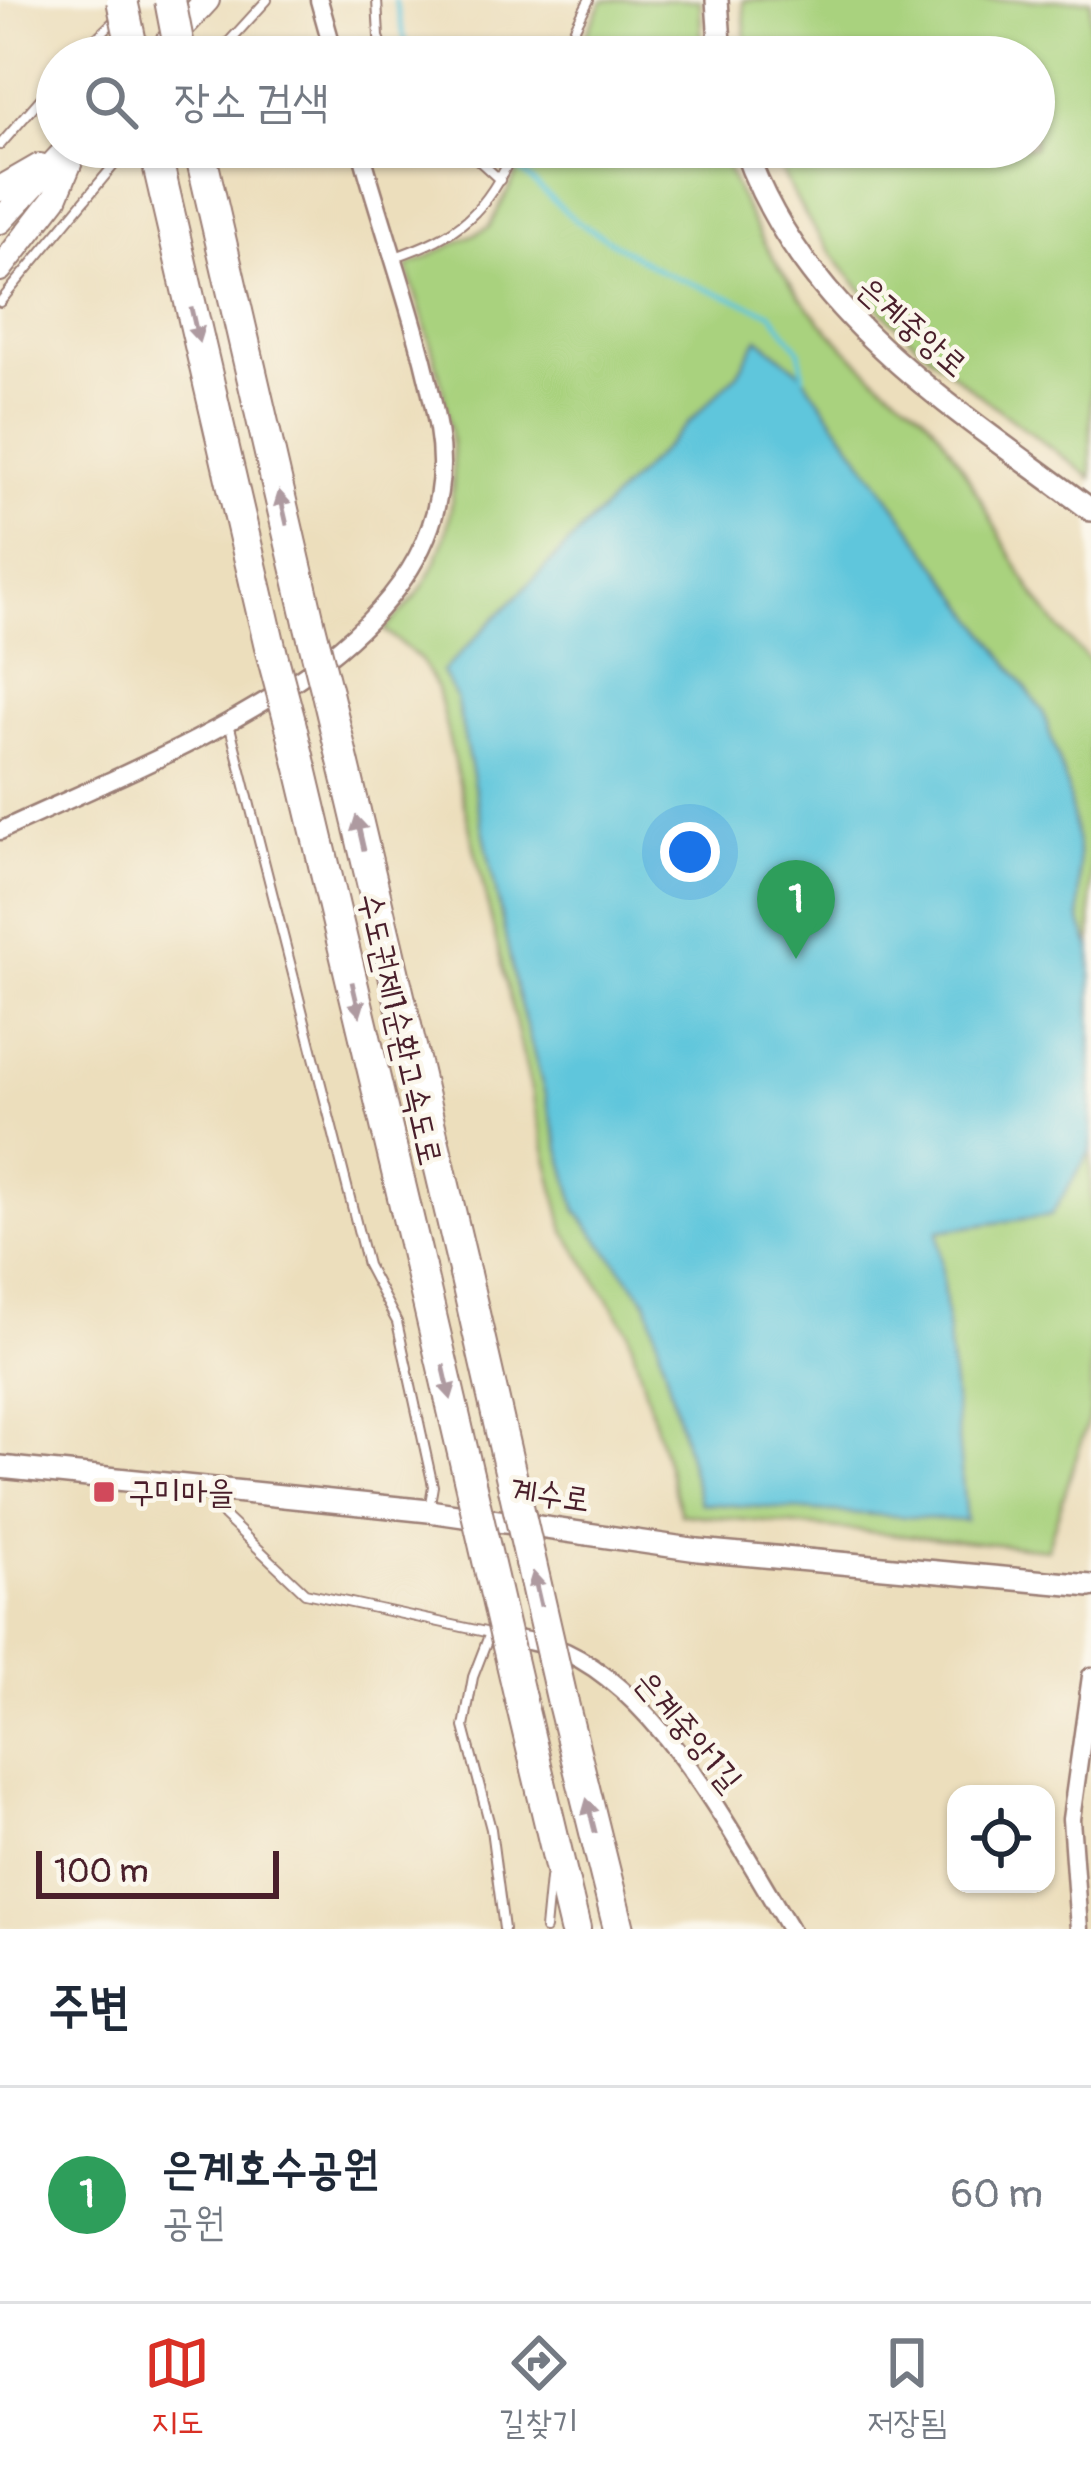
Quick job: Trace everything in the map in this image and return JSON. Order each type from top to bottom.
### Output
[{"type":"highway","points":[[122,0],[130,36]]},
{"type":"highway","points":[[170,0],[177,36]]},
{"type":"highway","name":"수도권제1순환고속도로","points":[[159,168],[575,1929]]},
{"type":"highway","name":"수도권제1순환고속도로","points":[[204,168],[619,1929]]},
{"type":"main road","points":[[174,36],[208,0]]},
{"type":"main road","points":[[0,189],[37,168]]},
{"type":"main road","points":[[0,220],[51,168]]},
{"type":"main road","points":[[0,269],[55,198],[64,168]]},
{"type":"street","points":[[319,0],[329,36]]},
{"type":"street","points":[[717,0],[720,36]]},
{"type":"street","points":[[0,831],[166,751],[230,727],[350,637],[394,595],[416,562],[437,500],[439,432],[366,168]]},
{"type":"street","name":"은계중앙로","points":[[754,168],[783,232],[858,330],[1091,510]]},
{"type":"street","name":"계수로","points":[[0,1467],[429,1511],[698,1550],[1091,1586]]},
{"type":"street","name":"은계중앙1길","points":[[490,1633],[563,1650],[590,1666],[642,1712],[710,1797],[790,1929]]},
{"type":"street","points":[[1079,1929],[1071,1819],[1091,1676]]},
{"type":"lane","points":[[98,36],[135,0]]},
{"type":"lane","points":[[234,36],[267,0]]},
{"type":"lane","points":[[377,0],[379,36]]},
{"type":"lane","points":[[571,36],[589,0]]},
{"type":"lane","points":[[0,145],[36,104]]},
{"type":"lane","points":[[0,302],[112,168]]},
{"type":"lane","points":[[491,168],[502,177]]},
{"type":"lane","points":[[391,258],[439,242],[478,214],[506,168]]},
{"type":"lane","points":[[230,727],[367,1265],[397,1322],[433,1486],[429,1511]]},
{"type":"lane","points":[[204,1487],[224,1516],[305,1593],[321,1601],[490,1633],[472,1677],[464,1727],[490,1829],[505,1929]]},
{"type":"lane","points":[[545,1929],[554,1840]]},
{"type":"green space","points":[[603,0],[700,0],[701,36],[585,36]]},
{"type":"green space","points":[[743,0],[1091,0],[1091,478],[906,334],[829,250],[781,168],[1055,168],[1055,36],[746,36]]},
{"type":"green space","points":[[520,168],[728,168],[763,242],[799,296],[871,373],[935,426],[1044,608],[1091,662],[1091,1411],[1047,1549],[681,1514],[628,1330],[564,1230],[437,689],[421,660],[384,630],[417,594],[440,551],[451,511],[450,429],[407,267],[489,227]]},
{"type":"water","points":[[758,338],[799,371],[1043,712],[1067,786],[1078,849],[1080,920],[1091,948],[1091,1150],[1051,1215],[938,1231],[966,1521],[700,1503],[648,1303],[577,1211],[517,993],[456,698],[442,672],[737,374]]},
{"type":"waterway","points":[[395,0],[404,36]]},
{"type":"waterway","points":[[517,168],[575,220],[662,272],[771,313],[800,351],[803,376]]},
{"type":"place","name":"은계호수공원","points":[[796,959]]},
{"type":"place","name":"구미마을","points":[[104,1492]]}]
